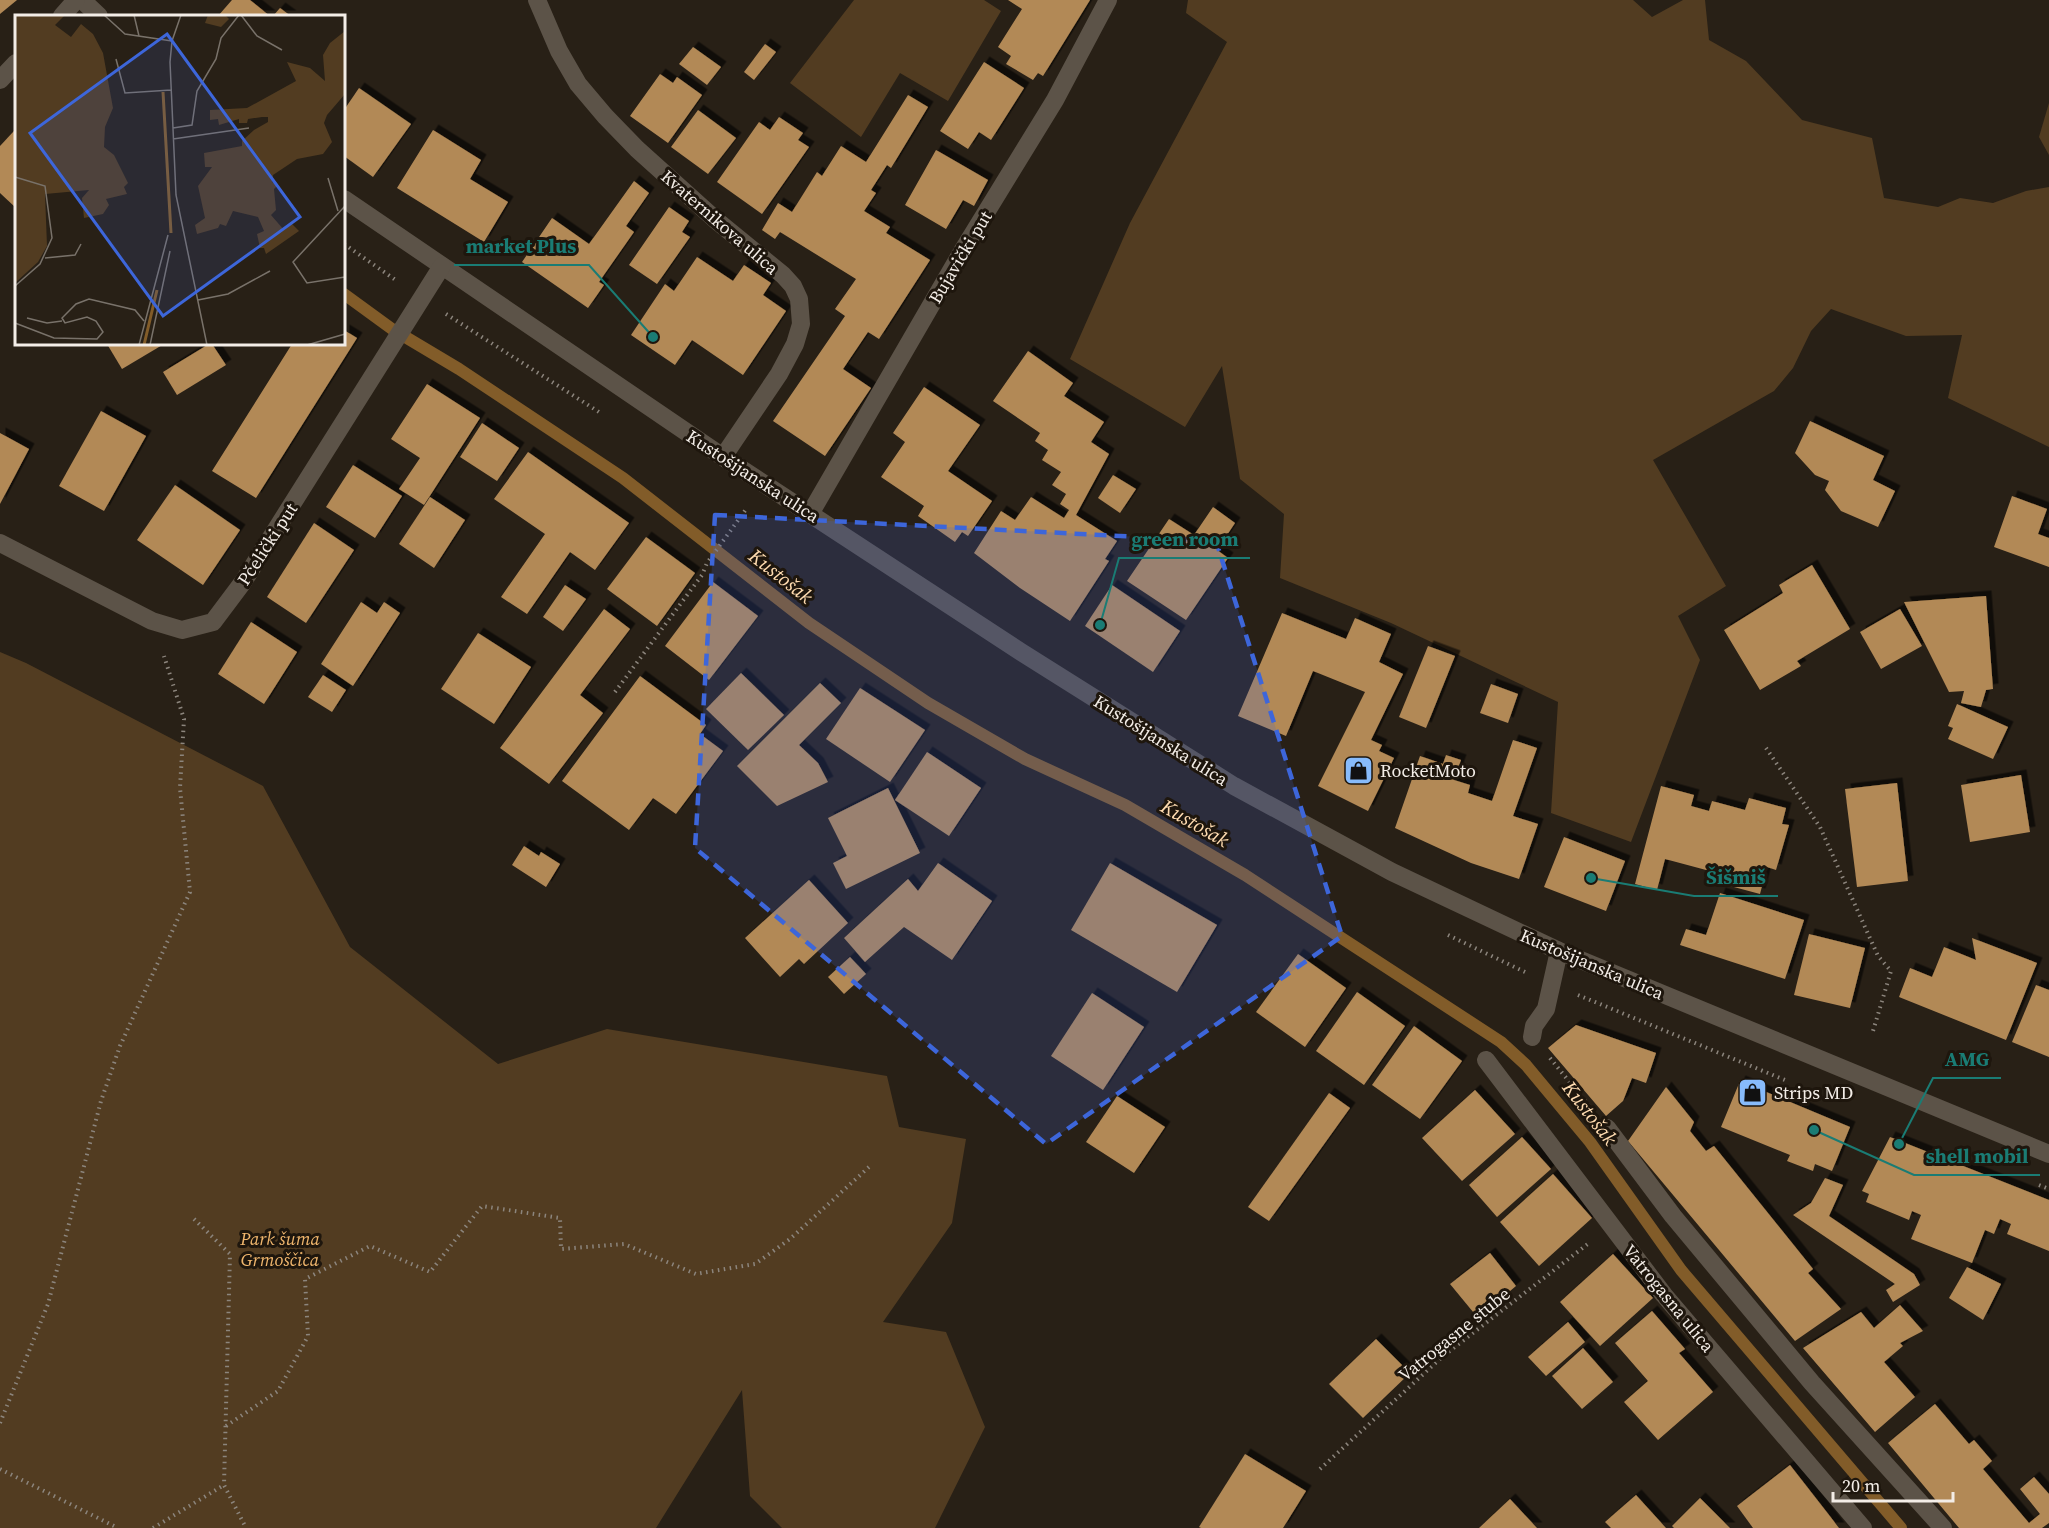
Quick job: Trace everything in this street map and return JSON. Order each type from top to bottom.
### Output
[{"type":"street","points":[[63,15],[76,0]]},
{"type":"street","points":[[82,0],[98,15]]},
{"type":"street","name":"Kvaternikova ulica","points":[[537,0],[578,84],[605,116],[637,149],[783,275],[793,286],[799,299],[801,324],[795,345],[779,374],[723,457]]},
{"type":"street","name":"Bujavički put","points":[[810,514],[963,250],[1055,100],[1108,0]]},
{"type":"street","points":[[0,80],[15,64]]},
{"type":"street","name":"Kustošijanska ulica","points":[[345,200],[723,457],[1021,652],[1234,786],[1392,872],[1559,951],[2049,1154]]},
{"type":"street","name":"Pčelički put","points":[[0,543],[152,621],[182,630],[213,622],[243,582],[442,266]]},
{"type":"street","points":[[1532,1037],[1534,1026],[1546,1009],[1559,951]]},
{"type":"street","name":"Vatrogasna ulica","points":[[1486,1060],[1664,1295],[1863,1528]]},
{"type":"street","points":[[1607,1128],[1673,1216],[1812,1383],[1943,1528]]},
{"type":"path","points":[[345,245],[404,286]]},
{"type":"path","points":[[615,692],[702,575],[707,563],[747,507]]},
{"type":"path","points":[[0,1424],[48,1304],[101,1101],[120,1046],[190,892],[180,788],[184,719],[152,621]]},
{"type":"path","points":[[1766,748],[1820,827],[1878,956],[1891,972],[1873,1030]]},
{"type":"path","points":[[1532,1037],[1607,1128]]},
{"type":"path","points":[[226,1426],[278,1391],[308,1336],[305,1279],[370,1246],[430,1272],[482,1206],[560,1218],[561,1249],[624,1244],[696,1274],[755,1264],[790,1239],[869,1167]]},
{"type":"path","points":[[194,1219],[230,1254],[224,1485],[246,1528]]},
{"type":"path","name":"Vatrogasne stube","points":[[1320,1469],[1442,1357],[1611,1226]]},
{"type":"path","points":[[0,1469],[118,1528]]},
{"type":"path","points":[[153,1528],[224,1485]]},
{"type":"highlighted area","points":[[715,515],[1216,541],[1342,936],[1046,1144],[695,848]]},
{"type":"green space","points":[[854,0],[984,0],[1001,11],[948,101],[900,73],[861,137],[790,83]]},
{"type":"green space","points":[[1188,0],[1633,0],[1652,17],[1683,0],[1705,0],[1709,40],[1746,61],[1802,120],[1872,138],[1884,198],[1938,207],[1960,198],[1993,203],[2026,191],[2049,187],[2049,447],[1948,398],[1962,335],[1906,336],[1831,309],[1811,331],[1793,368],[1774,391],[1653,460],[1726,586],[1678,616],[1700,660],[1631,842],[1551,813],[1558,702],[1391,623],[1280,578],[1284,514],[1240,479],[1222,366],[1185,427],[1070,359],[1130,223],[1227,42],[1186,13]]},
{"type":"green space","points":[[2049,103],[2049,155],[2039,137]]},
{"type":"green space","name":"Park šuma Grmoščica","points":[[0,652],[26,663],[263,786],[350,947],[498,1064],[607,1029],[887,1076],[899,1127],[966,1139],[952,1223],[883,1322],[946,1332],[985,1427],[935,1528],[782,1528],[750,1496],[742,1390],[656,1528],[0,1528]]},
{"type":"building","points":[[0,0],[17,0],[0,14]]},
{"type":"building","points":[[232,0],[250,0],[269,15],[219,15]]},
{"type":"building","points":[[1008,0],[1090,0],[1043,76],[1038,73],[1033,80],[1006,64],[1011,56],[998,47],[1022,9]]},
{"type":"building","points":[[280,8],[290,15],[274,15]]},
{"type":"building","points":[[765,44],[776,52],[754,80],[744,72]]},
{"type":"building","points":[[693,47],[721,67],[707,85],[679,64]]},
{"type":"building","points":[[984,62],[1024,88],[991,140],[979,132],[968,149],[940,131]]},
{"type":"building","points":[[660,74],[673,83],[677,77],[702,95],[668,143],[630,116]]},
{"type":"building","points":[[359,88],[411,124],[373,177],[345,157],[345,109]]},
{"type":"building","points":[[908,95],[928,107],[891,168],[887,165],[871,190],[876,193],[864,211],[890,227],[886,233],[930,260],[879,339],[868,332],[843,369],[871,388],[825,456],[773,421],[845,316],[835,309],[856,279],[780,232],[775,239],[762,230],[778,203],[792,212],[817,172],[822,176],[841,146],[866,162]]},
{"type":"building","points":[[698,110],[736,138],[708,174],[671,147]]},
{"type":"building","points":[[779,117],[803,133],[798,140],[809,147],[762,214],[717,182],[759,122],[770,130]]},
{"type":"building","points":[[433,130],[481,160],[470,179],[508,202],[484,242],[397,188]]},
{"type":"building","points":[[15,132],[15,207],[0,193],[0,146]]},
{"type":"building","points":[[936,150],[988,180],[974,206],[963,200],[946,229],[905,205]]},
{"type":"building","points":[[634,181],[649,193],[626,226],[634,232],[599,282],[604,285],[588,308],[522,262],[552,218],[589,244]]},
{"type":"building","points":[[669,207],[689,221],[682,232],[690,237],[657,284],[629,265]]},
{"type":"building","points":[[697,257],[733,281],[744,265],[771,283],[763,295],[786,311],[743,375],[692,340],[675,365],[631,335],[665,284],[674,291]]},
{"type":"building","points":[[345,331],[357,338],[256,498],[212,471],[291,345],[345,345]]},
{"type":"building","points":[[108,345],[162,345],[122,369]]},
{"type":"building","points":[[207,345],[213,345],[226,365],[177,395],[163,372]]},
{"type":"building","points":[[1028,351],[1073,383],[1064,396],[1104,422],[1091,442],[1109,454],[1076,515],[1117,541],[1105,559],[1109,561],[1070,621],[1020,588],[974,553],[1001,511],[1015,520],[1031,497],[1064,518],[1069,510],[1060,504],[1066,494],[1052,485],[1061,472],[1042,460],[1048,450],[1035,441],[1040,433],[993,401]]},
{"type":"building","points":[[427,384],[480,418],[424,505],[399,489],[420,458],[391,439]]},
{"type":"building","points":[[924,387],[980,425],[948,471],[992,501],[968,536],[962,532],[955,542],[918,516],[924,506],[881,477],[905,442],[893,433]]},
{"type":"building","points":[[101,411],[146,436],[104,511],[59,486]]},
{"type":"building","points":[[1810,421],[1884,456],[1873,480],[1895,491],[1878,527],[1841,511],[1825,490],[1829,481],[1815,475],[1795,453]]},
{"type":"building","points":[[482,423],[519,448],[497,481],[460,457]]},
{"type":"building","points":[[0,433],[29,449],[0,504]]},
{"type":"building","points":[[528,452],[629,523],[595,570],[570,552],[527,614],[501,597],[545,534],[494,499]]},
{"type":"building","points":[[353,465],[402,496],[375,538],[326,507]]},
{"type":"building","points":[[1113,475],[1136,489],[1120,513],[1098,498]]},
{"type":"building","points":[[175,485],[240,530],[203,585],[137,540]]},
{"type":"building","points":[[2012,496],[2047,509],[2038,534],[2049,538],[2049,567],[1994,547]]},
{"type":"building","points":[[430,497],[465,520],[434,568],[399,544]]},
{"type":"building","points":[[1213,507],[1235,523],[1217,550],[1228,558],[1186,620],[1127,581],[1169,519],[1194,535]]},
{"type":"building","points":[[314,523],[354,550],[306,623],[267,597]]},
{"type":"building","points":[[646,537],[695,573],[657,626],[607,589]]},
{"type":"building","points":[[1812,565],[1850,629],[1797,661],[1801,666],[1760,690],[1724,630],[1783,593],[1779,585]]},
{"type":"building","points":[[713,582],[758,616],[709,680],[665,646]]},
{"type":"building","points":[[565,585],[586,599],[563,631],[543,617]]},
{"type":"building","points":[[1112,585],[1180,631],[1153,672],[1085,626]]},
{"type":"building","points":[[1986,596],[1993,689],[1986,690],[1981,707],[1961,703],[1964,691],[1949,692],[1904,602]]},
{"type":"building","points":[[361,602],[377,613],[384,602],[400,613],[353,686],[321,664]]},
{"type":"building","points":[[604,609],[630,629],[580,695],[603,713],[549,784],[500,748]]},
{"type":"building","points":[[1900,609],[1922,646],[1881,669],[1860,632]]},
{"type":"building","points":[[1282,613],[1346,639],[1355,618],[1391,634],[1379,662],[1403,674],[1371,740],[1382,745],[1379,751],[1394,758],[1368,811],[1318,786],[1365,692],[1313,671],[1286,736],[1238,716]]},
{"type":"building","points":[[251,622],[297,652],[264,704],[218,674]]},
{"type":"building","points":[[478,633],[531,667],[494,724],[441,689]]},
{"type":"building","points":[[1428,646],[1455,656],[1426,728],[1399,717]]},
{"type":"building","points":[[741,673],[784,715],[748,750],[706,709]]},
{"type":"building","points":[[323,675],[346,690],[332,712],[308,697]]},
{"type":"building","points":[[640,676],[706,725],[700,734],[723,751],[676,814],[653,798],[629,830],[562,781]]},
{"type":"building","points":[[820,683],[841,703],[799,745],[818,763],[828,782],[777,806],[737,766]]},
{"type":"building","points":[[1491,684],[1518,694],[1508,723],[1480,713]]},
{"type":"building","points":[[860,688],[925,730],[890,782],[826,739]]},
{"type":"building","points":[[1957,704],[2008,727],[1993,759],[1948,739],[1953,728],[1948,726]]},
{"type":"building","points":[[1513,740],[1537,748],[1513,816],[1538,824],[1519,879],[1471,863],[1395,828],[1420,756],[1443,764],[1446,755],[1461,760],[1454,780],[1470,785],[1468,793],[1492,801]]},
{"type":"building","points":[[927,752],[981,788],[949,836],[895,800]]},
{"type":"building","points":[[2021,775],[2030,832],[1970,842],[1961,785]]},
{"type":"building","points":[[1897,783],[1908,881],[1857,887],[1845,789]]},
{"type":"building","points":[[1661,786],[1694,795],[1691,806],[1709,811],[1712,801],[1745,810],[1749,798],[1786,808],[1782,824],[1789,825],[1776,870],[1767,867],[1760,894],[1719,883],[1721,874],[1665,859],[1657,890],[1635,884]]},
{"type":"building","points":[[888,788],[920,853],[846,889],[833,863],[847,856],[828,818]]},
{"type":"building","points":[[1564,837],[1625,861],[1606,911],[1544,887]]},
{"type":"building","points":[[524,846],[539,856],[541,852],[560,864],[546,887],[512,865]]},
{"type":"building","points":[[938,863],[992,901],[952,960],[904,927],[865,962],[844,938],[908,879],[918,891]]},
{"type":"building","points":[[1110,863],[1217,925],[1177,992],[1071,930]]},
{"type":"building","points":[[809,880],[848,923],[804,964],[799,959],[780,977],[745,938]]},
{"type":"building","points":[[1720,893],[1804,920],[1785,979],[1680,945],[1686,929],[1706,935]]},
{"type":"building","points":[[1809,934],[1865,948],[1850,1008],[1794,995]]},
{"type":"building","points":[[1972,938],[2037,963],[2006,1040],[1899,997],[1910,968],[1932,977],[1944,947],[1976,960]]},
{"type":"building","points":[[1298,954],[1346,988],[1305,1047],[1256,1012]]},
{"type":"building","points":[[850,957],[866,974],[844,994],[828,977]]},
{"type":"building","points":[[2036,985],[2049,990],[2049,1057],[2012,1042]]},
{"type":"building","points":[[1357,992],[1405,1026],[1364,1085],[1316,1051]]},
{"type":"building","points":[[1092,993],[1144,1027],[1103,1090],[1051,1056]]},
{"type":"building","points":[[1576,1025],[1656,1053],[1646,1083],[1632,1078],[1623,1101],[1606,1116],[1548,1048]]},
{"type":"building","points":[[1414,1026],[1462,1061],[1420,1119],[1372,1085]]},
{"type":"building","points":[[1740,1081],[1850,1127],[1832,1171],[1815,1164],[1813,1171],[1787,1161],[1790,1155],[1721,1127]]},
{"type":"building","points":[[1666,1087],[1694,1122],[1690,1131],[1706,1151],[1714,1146],[1813,1269],[1808,1273],[1841,1309],[1795,1341],[1628,1141]]},
{"type":"building","points":[[1475,1090],[1515,1134],[1462,1181],[1422,1138]]},
{"type":"building","points":[[1329,1093],[1350,1108],[1269,1221],[1248,1207]]},
{"type":"building","points":[[1117,1096],[1165,1127],[1134,1173],[1086,1142]]},
{"type":"building","points":[[1522,1137],[1551,1169],[1497,1217],[1469,1185]]},
{"type":"building","points":[[1890,1137],[2049,1200],[2049,1251],[2007,1234],[2011,1224],[2000,1219],[1994,1234],[1985,1230],[1972,1263],[1911,1239],[1921,1215],[1912,1211],[1909,1220],[1866,1202],[1869,1194],[1862,1191]]},
{"type":"building","points":[[1553,1174],[1592,1218],[1539,1266],[1500,1222]]},
{"type":"building","points":[[1825,1178],[1843,1185],[1829,1216],[1914,1274],[1920,1285],[1893,1302],[1886,1290],[1895,1284],[1793,1215],[1811,1203]]},
{"type":"building","points":[[1490,1253],[1516,1286],[1478,1318],[1450,1284]]},
{"type":"building","points":[[1613,1254],[1653,1298],[1600,1346],[1560,1302]]},
{"type":"building","points":[[1967,1267],[2001,1284],[1983,1320],[1949,1298]]},
{"type":"building","points":[[1900,1305],[1923,1331],[1900,1343],[1903,1346],[1884,1362],[1915,1397],[1875,1432],[1803,1348],[1861,1312],[1874,1328]]},
{"type":"building","points":[[1652,1311],[1685,1349],[1679,1353],[1713,1392],[1658,1440],[1624,1402],[1648,1381],[1615,1343]]},
{"type":"building","points":[[1568,1322],[1585,1342],[1546,1376],[1528,1357]]},
{"type":"building","points":[[1376,1339],[1410,1373],[1363,1418],[1329,1384]]},
{"type":"building","points":[[1583,1348],[1613,1382],[1582,1409],[1552,1376]]},
{"type":"building","points":[[1935,1404],[1969,1444],[1974,1440],[1992,1461],[1983,1469],[2029,1523],[2040,1514],[2020,1489],[2034,1477],[2049,1494],[2049,1523],[2042,1528],[1959,1528],[1888,1443]]},
{"type":"building","points":[[1245,1454],[1306,1491],[1283,1528],[1199,1527]]},
{"type":"building","points":[[1790,1465],[1839,1528],[1753,1528],[1737,1506]]},
{"type":"building","points":[[1636,1495],[1666,1528],[1611,1528],[1605,1522]]},
{"type":"building","points":[[1700,1498],[1730,1528],[1674,1528],[1672,1526]]},
{"type":"building","points":[[1510,1499],[1537,1528],[1479,1528]]},
{"type":"waterway","name":"Kustošak","points":[[345,295],[392,329],[459,369],[623,478],[809,623],[928,703],[1025,759],[1125,805],[1245,875],[1501,1042],[1526,1065],[1590,1142],[1681,1270],[1901,1528]]},
{"type":"place","name":"market Plus","points":[[653,337]]},
{"type":"place","name":"green room","points":[[1100,625]]},
{"type":"place","name":"RocketMoto","points":[[1359,770]]},
{"type":"place","name":"Šišmiš","points":[[1591,878]]},
{"type":"place","name":"Strips MD","points":[[1753,1092]]},
{"type":"place","name":"shell mobil","points":[[1814,1130]]},
{"type":"place","name":"AMG","points":[[1899,1144]]}]
